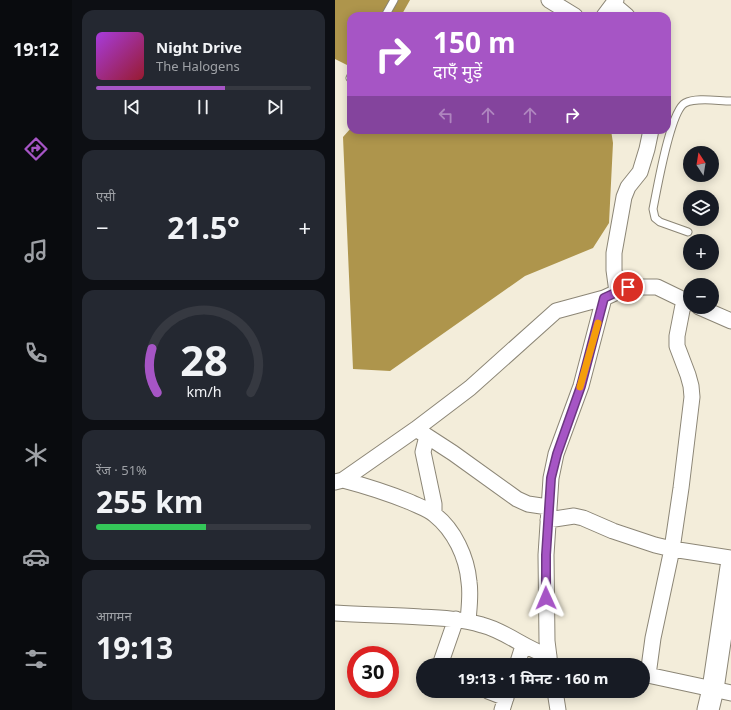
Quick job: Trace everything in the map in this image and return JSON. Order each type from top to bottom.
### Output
[{"type":"street","points":[[549,0],[568,12]]},
{"type":"street","points":[[607,12],[615,2],[624,12]]},
{"type":"street","points":[[550,658],[547,641],[546,555],[551,478],[557,454],[611,295],[614,270],[614,253],[624,197],[628,187],[640,172],[650,134]]},
{"type":"street","points":[[339,481],[422,433],[556,311],[611,295],[628,287],[657,287],[683,300]]},
{"type":"street","points":[[649,658],[672,549],[692,397],[689,375],[677,346],[677,336],[683,314]]},
{"type":"street","points":[[715,314],[731,321]]},
{"type":"street","points":[[422,433],[453,452],[503,491],[548,514],[583,518],[640,541],[672,549],[731,558]]},
{"type":"street","points":[[422,433],[423,452],[434,504],[434,514]]},
{"type":"street","points":[[339,481],[394,495],[434,514],[451,533],[461,549],[467,565],[469,582],[462,620],[443,658]]},
{"type":"street","points":[[708,710],[722,691],[731,566]]},
{"type":"street","points":[[335,614],[462,620],[484,625],[547,658]]},
{"type":"street","points":[[519,658],[523,646]]},
{"type":"street","points":[[650,675],[722,691]]},
{"type":"street","points":[[556,698],[558,710]]},
{"type":"lane","points":[[387,12],[394,0]]},
{"type":"lane","points":[[671,131],[675,117],[681,106],[687,102],[694,100],[731,102]]},
{"type":"lane","points":[[670,134],[653,209],[655,218],[661,222],[688,232]]},
{"type":"shaded area","points":[[335,0],[410,0],[403,12],[347,12],[347,65],[335,59]]},
{"type":"shaded area","points":[[347,132],[347,134],[612,134],[613,143],[609,223],[593,248],[525,276],[390,371],[353,369],[343,137]]},
{"type":"slow traffic","points":[[580,387],[598,323]]},
{"type":"route","points":[[546,598],[548,507],[551,478],[557,454],[581,386],[598,326],[604,298],[628,287]]}]
